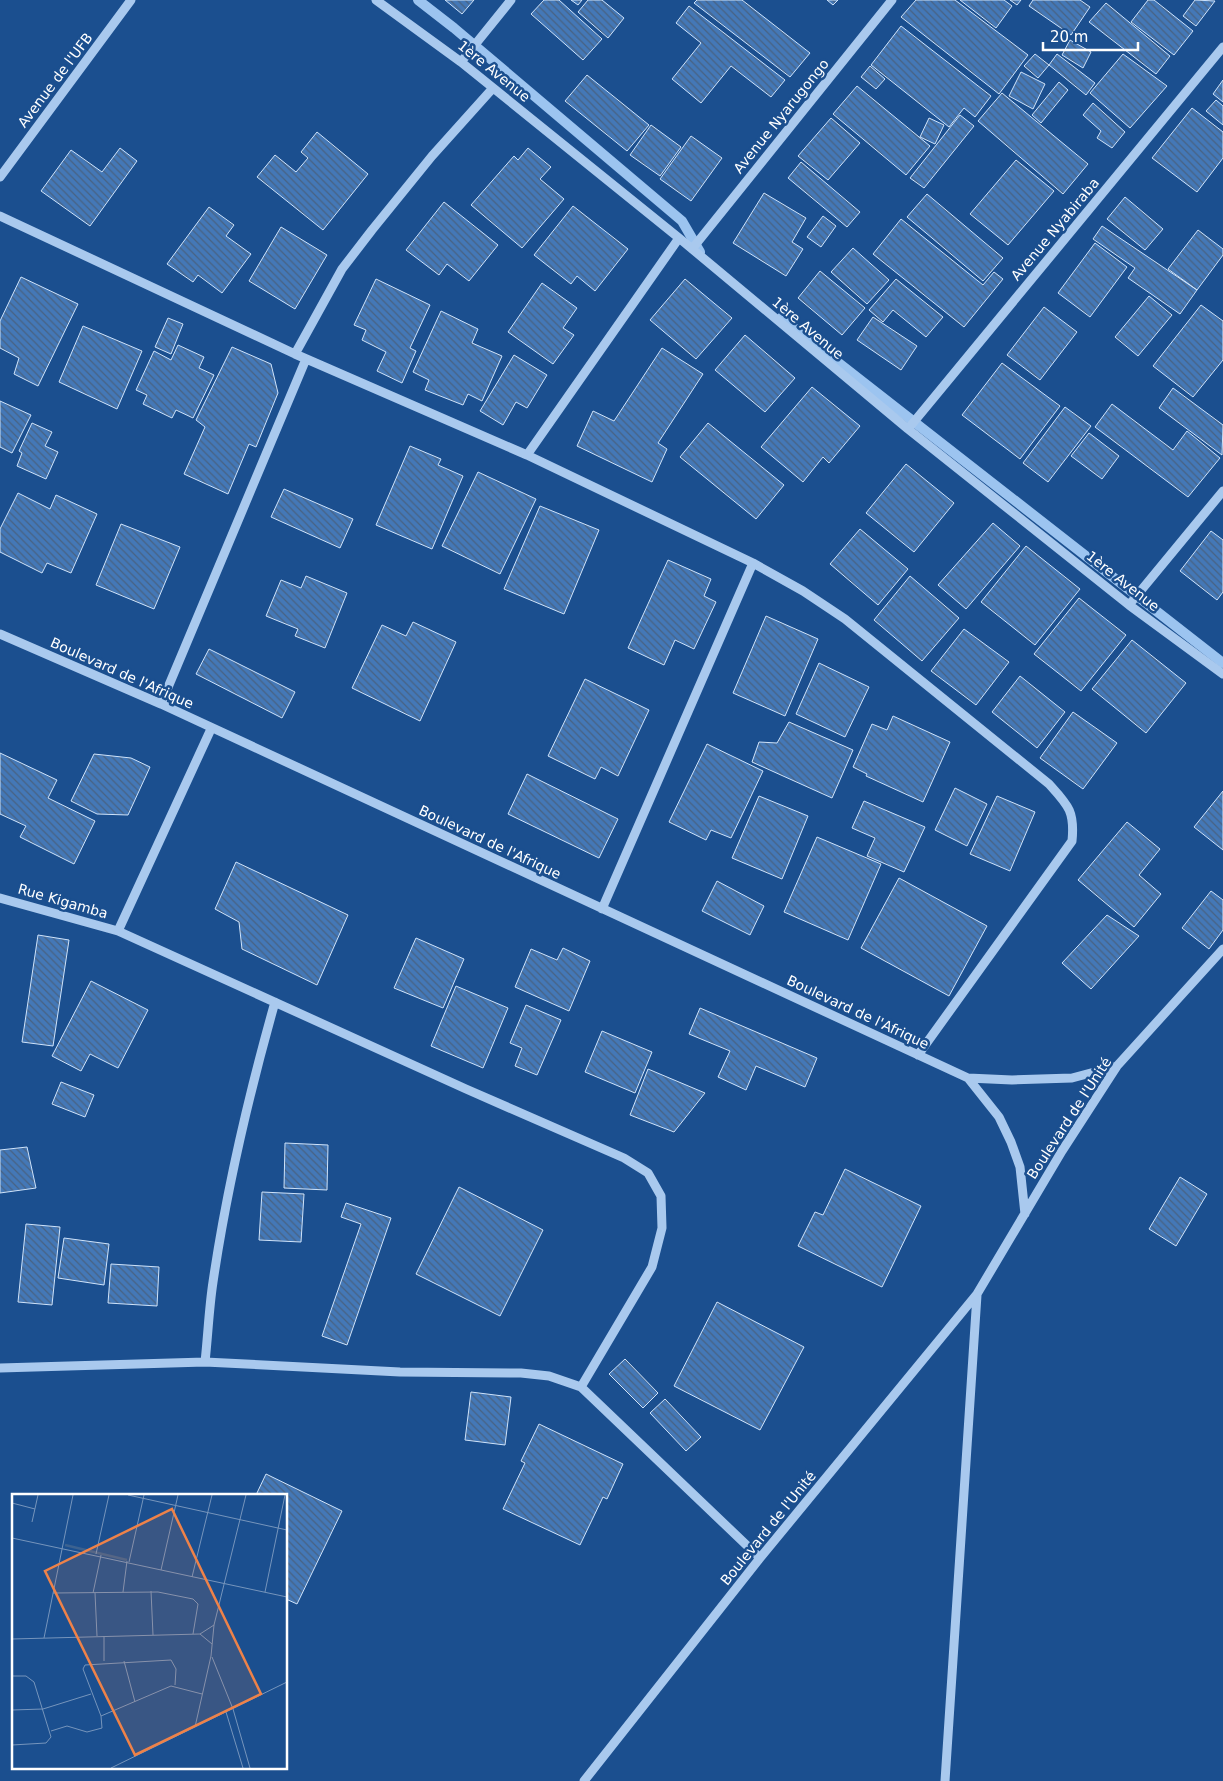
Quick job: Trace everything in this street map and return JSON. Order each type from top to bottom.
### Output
[{"type":"street","name":"Avenue de l'UFB","points":[[0,176],[131,0]]},
{"type":"street","name":"1ère Avenue","points":[[376,0],[461,62],[679,238],[908,429],[1130,604],[1223,674]]},
{"type":"street","points":[[461,62],[511,0]]},
{"type":"street","name":"Avenue Nyarugongo","points":[[692,249],[892,0]]},
{"type":"street","name":"Avenue Nyabiraba","points":[[908,429],[1223,47]]},
{"type":"street","points":[[295,354],[342,269],[432,156],[493,88]]},
{"type":"street","points":[[0,216],[306,359],[527,455],[803,590],[845,619],[1049,784],[1068,805],[1074,824],[1072,841],[918,1055]]},
{"type":"street","points":[[527,455],[679,238]]},
{"type":"street","points":[[161,704],[306,359]]},
{"type":"street","points":[[1130,604],[1223,491]]},
{"type":"street","points":[[602,909],[752,564]]},
{"type":"street","name":"Boulevard de l'Afrique","points":[[0,634],[161,704],[211,729],[968,1078],[1012,1080],[1072,1078],[1117,1066]]},
{"type":"street","points":[[118,931],[211,729]]},
{"type":"street","name":"Rue Kigamba","points":[[0,898],[118,931],[466,1089],[624,1158],[648,1173],[661,1196],[662,1228],[652,1268],[581,1387]]},
{"type":"street","name":"Boulevard de l'Unité","points":[[584,1781],[760,1558],[977,1294],[1062,1151],[1117,1066],[1223,949]]},
{"type":"street","points":[[206,1362],[213,1284],[223,1220],[240,1136],[275,1002]]},
{"type":"street","name":"Boulevard de l'Afrique","points":[[968,1078],[999,1117],[1011,1142],[1020,1167],[1025,1214]]},
{"type":"street","name":"Boulevard de l'Unité","points":[[945,1781],[977,1294]]},
{"type":"street","points":[[0,1368],[206,1362],[400,1372],[549,1376],[581,1387],[760,1558]]},
{"type":"building","points":[[445,0],[474,0],[462,14]]},
{"type":"building","points":[[544,0],[559,0],[602,39],[583,60],[531,14]]},
{"type":"building","points":[[571,0],[582,0],[578,5]]},
{"type":"building","points":[[588,0],[602,0],[624,18],[608,38],[578,12]]},
{"type":"building","points":[[697,0],[742,0],[810,53],[790,77],[694,3]]},
{"type":"building","points":[[827,0],[838,0],[833,5]]},
{"type":"building","points":[[916,0],[955,0],[1028,55],[999,94],[901,17]]},
{"type":"building","points":[[960,0],[1004,0],[1012,6],[996,28]]},
{"type":"building","points":[[1010,0],[1021,0],[1017,5]]},
{"type":"building","points":[[1033,0],[1080,0],[1090,7],[1071,35],[1029,6]]},
{"type":"building","points":[[1148,0],[1154,0],[1193,31],[1174,55],[1131,22]]},
{"type":"building","points":[[1195,0],[1215,1],[1196,26],[1183,16]]},
{"type":"building","points":[[1106,3],[1170,56],[1156,74],[1089,22]]},
{"type":"building","points":[[689,6],[785,80],[771,97],[731,66],[701,103],[672,79],[701,43],[676,23]]},
{"type":"building","points":[[901,26],[991,96],[975,117],[964,108],[949,127],[871,65]]},
{"type":"building","points":[[1070,40],[1091,52],[1083,68],[1062,55]]},
{"type":"building","points":[[1035,54],[1049,65],[1038,78],[1024,66]]},
{"type":"building","points":[[1057,54],[1095,83],[1086,95],[1049,65]]},
{"type":"building","points":[[1123,54],[1167,86],[1130,128],[1090,93]]},
{"type":"building","points":[[870,66],[885,79],[876,89],[861,77]]},
{"type":"building","points":[[1021,72],[1045,84],[1033,109],[1009,96]]},
{"type":"building","points":[[587,75],[649,125],[627,151],[565,101]]},
{"type":"building","points":[[1223,80],[1223,102],[1213,94]]},
{"type":"building","points":[[1059,82],[1068,90],[1041,123],[1032,115]]},
{"type":"building","points":[[857,86],[930,146],[906,175],[833,114]]},
{"type":"building","points":[[1002,93],[1088,164],[1063,194],[978,121]]},
{"type":"building","points":[[1216,100],[1223,106],[1223,125],[1206,111]]},
{"type":"building","points":[[1093,103],[1125,132],[1112,148],[1097,138],[1101,131],[1083,115]]},
{"type":"building","points":[[1192,108],[1223,132],[1223,158],[1197,192],[1152,158]]},
{"type":"building","points":[[960,115],[974,126],[924,188],[910,178]]},
{"type":"building","points":[[831,118],[860,143],[828,180],[798,156]]},
{"type":"building","points":[[929,118],[944,125],[935,144],[920,137]]},
{"type":"building","points":[[651,125],[681,147],[660,176],[630,155]]},
{"type":"building","points":[[317,132],[368,174],[323,230],[257,177],[275,155],[296,172],[308,158],[301,152]]},
{"type":"building","points":[[691,136],[722,158],[691,201],[660,179]]},
{"type":"building","points":[[120,148],[137,161],[90,226],[41,191],[71,150],[102,172]]},
{"type":"building","points":[[528,148],[551,167],[540,179],[564,199],[522,248],[471,205],[514,156],[518,160]]},
{"type":"building","points":[[1016,160],[1054,191],[1008,245],[970,214]]},
{"type":"building","points":[[801,162],[860,212],[847,227],[788,178]]},
{"type":"building","points":[[764,193],[806,218],[792,242],[803,249],[786,276],[733,243]]},
{"type":"building","points":[[927,194],[1003,258],[983,281],[907,217]]},
{"type":"building","points":[[1125,197],[1163,229],[1145,250],[1107,219]]},
{"type":"building","points":[[444,202],[498,245],[469,281],[447,264],[439,275],[406,250]]},
{"type":"building","points":[[573,206],[628,249],[595,291],[577,276],[571,284],[534,255]]},
{"type":"building","points":[[209,207],[234,225],[226,236],[251,254],[222,293],[198,275],[193,282],[167,264]]},
{"type":"building","points":[[823,216],[836,226],[821,247],[807,237]]},
{"type":"building","points":[[901,219],[983,285],[994,272],[1003,279],[964,327],[873,254]]},
{"type":"building","points":[[1102,226],[1197,290],[1180,314],[1128,278],[1135,268],[1093,239]]},
{"type":"building","points":[[281,227],[327,255],[295,309],[249,281]]},
{"type":"building","points":[[1198,230],[1223,249],[1223,255],[1197,290],[1168,269]]},
{"type":"building","points":[[1095,243],[1127,267],[1090,317],[1058,293]]},
{"type":"building","points":[[853,248],[889,280],[867,304],[831,272]]},
{"type":"building","points":[[820,271],[865,308],[842,335],[798,298]]},
{"type":"building","points":[[21,277],[78,304],[38,386],[14,374],[19,358],[0,348],[0,321]]},
{"type":"building","points":[[376,279],[430,305],[410,348],[416,351],[402,383],[377,371],[386,352],[362,340],[366,330],[354,325]]},
{"type":"building","points":[[685,279],[732,318],[696,359],[650,320]]},
{"type":"building","points":[[896,279],[943,317],[926,337],[893,310],[883,322],[869,310]]},
{"type":"building","points":[[542,283],[577,308],[563,328],[574,335],[553,364],[508,332]]},
{"type":"building","points":[[1149,296],[1172,315],[1138,356],[1115,337]]},
{"type":"building","points":[[1201,305],[1223,321],[1223,360],[1193,397],[1153,366]]},
{"type":"building","points":[[1044,307],[1077,332],[1040,380],[1007,355]]},
{"type":"building","points":[[441,311],[478,329],[472,343],[502,356],[482,401],[468,394],[463,405],[425,390],[429,380],[413,372]]},
{"type":"building","points":[[873,317],[917,346],[901,370],[857,340]]},
{"type":"building","points":[[168,318],[183,324],[171,354],[155,347]]},
{"type":"building","points":[[83,326],[142,351],[117,409],[59,382]]},
{"type":"building","points":[[745,335],[795,378],[765,412],[715,370]]},
{"type":"building","points":[[178,345],[204,357],[199,368],[214,375],[193,418],[176,410],[172,418],[143,404],[147,395],[136,390],[154,351],[171,360]]},
{"type":"building","points":[[232,347],[271,364],[278,393],[256,447],[249,444],[228,494],[184,474],[205,427],[196,420]]},
{"type":"building","points":[[662,348],[703,374],[658,443],[667,449],[652,482],[577,446],[593,411],[614,421]]},
{"type":"building","points":[[514,355],[547,375],[527,408],[516,402],[503,425],[480,411]]},
{"type":"building","points":[[1002,363],[1060,406],[1020,459],[962,415]]},
{"type":"building","points":[[812,387],[860,426],[829,463],[823,457],[803,482],[761,447]]},
{"type":"building","points":[[1173,388],[1223,425],[1222,455],[1159,408]]},
{"type":"building","points":[[0,401],[31,415],[12,453],[0,447]]},
{"type":"building","points":[[1112,404],[1173,450],[1187,431],[1220,458],[1188,497],[1095,427]]},
{"type":"building","points":[[1065,407],[1091,426],[1048,482],[1023,463]]},
{"type":"building","points":[[32,423],[52,432],[45,446],[58,452],[46,479],[17,466],[22,453],[19,451]]},
{"type":"building","points":[[708,423],[784,485],[756,519],[680,457]]},
{"type":"building","points":[[1089,433],[1119,456],[1102,479],[1071,456]]},
{"type":"building","points":[[410,446],[441,459],[438,465],[463,476],[432,549],[376,525]]},
{"type":"building","points":[[906,464],[954,503],[914,552],[866,513]]},
{"type":"building","points":[[478,472],[536,499],[500,574],[442,546]]},
{"type":"building","points":[[284,489],[353,519],[340,548],[271,517]]},
{"type":"building","points":[[18,493],[50,509],[56,495],[97,514],[71,573],[47,563],[42,573],[0,552],[0,529]]},
{"type":"building","points":[[540,506],[599,530],[564,614],[504,589]]},
{"type":"building","points":[[993,523],[1020,546],[966,609],[938,585]]},
{"type":"building","points":[[121,524],[180,547],[154,609],[96,585]]},
{"type":"building","points":[[860,529],[908,569],[878,605],[830,564]]},
{"type":"building","points":[[1211,531],[1223,540],[1223,592],[1217,600],[1180,571]]},
{"type":"building","points":[[1026,546],[1080,589],[1035,645],[981,602]]},
{"type":"building","points":[[668,560],[711,579],[704,596],[716,602],[694,649],[675,640],[664,665],[628,648]]},
{"type":"building","points":[[306,576],[347,593],[325,648],[295,636],[298,629],[266,616],[281,580],[301,588]]},
{"type":"building","points":[[910,576],[959,618],[922,661],[874,620]]},
{"type":"building","points":[[1079,598],[1126,635],[1081,691],[1034,654]]},
{"type":"building","points":[[766,616],[818,639],[785,716],[733,693]]},
{"type":"building","points":[[413,622],[456,642],[420,721],[352,688],[382,625],[406,636]]},
{"type":"building","points":[[964,629],[1009,662],[976,705],[931,671]]},
{"type":"building","points":[[1132,640],[1186,683],[1146,733],[1092,689]]},
{"type":"building","points":[[209,649],[295,692],[282,718],[196,674]]},
{"type":"building","points":[[819,663],[869,687],[845,737],[796,714]]},
{"type":"building","points":[[1020,676],[1065,712],[1037,748],[992,712]]},
{"type":"building","points":[[585,679],[649,710],[618,776],[601,767],[595,779],[548,756]]},
{"type":"building","points":[[1073,712],[1117,743],[1083,789],[1040,758]]},
{"type":"building","points":[[893,716],[950,742],[923,802],[866,776],[867,774],[853,767],[872,724],[887,730]]},
{"type":"building","points":[[789,722],[853,750],[832,798],[752,762],[759,742],[777,743]]},
{"type":"building","points":[[707,744],[763,771],[731,838],[711,830],[706,840],[669,822]]},
{"type":"building","points":[[0,753],[57,780],[48,798],[95,821],[74,864],[20,837],[26,826],[0,814]]},
{"type":"building","points":[[94,754],[131,758],[150,767],[128,815],[97,814],[71,801]]},
{"type":"building","points":[[527,774],[618,819],[599,858],[508,814]]},
{"type":"building","points":[[955,788],[987,804],[967,846],[935,830]]},
{"type":"building","points":[[1223,791],[1223,850],[1194,827]]},
{"type":"building","points":[[759,796],[808,816],[782,879],[732,858]]},
{"type":"building","points":[[997,796],[1035,812],[1010,871],[970,854]]},
{"type":"building","points":[[864,801],[925,827],[904,872],[867,856],[875,838],[852,828]]},
{"type":"building","points":[[1127,822],[1160,849],[1139,875],[1161,894],[1134,927],[1078,880]]},
{"type":"building","points":[[817,837],[881,864],[848,940],[784,912]]},
{"type":"building","points":[[236,862],[348,915],[317,985],[242,949],[239,922],[215,909]]},
{"type":"building","points":[[899,878],[987,926],[949,996],[861,948]]},
{"type":"building","points":[[717,881],[764,906],[750,935],[702,911]]},
{"type":"building","points":[[1211,891],[1223,900],[1223,930],[1209,949],[1182,928]]},
{"type":"building","points":[[1107,915],[1139,936],[1091,989],[1062,963]]},
{"type":"building","points":[[38,935],[69,940],[53,1046],[22,1042]]},
{"type":"building","points":[[416,938],[464,959],[443,1008],[394,988]]},
{"type":"building","points":[[563,948],[590,961],[569,1011],[515,987],[531,949],[557,960]]},
{"type":"building","points":[[91,981],[148,1010],[118,1068],[90,1054],[81,1071],[52,1056]]},
{"type":"building","points":[[456,986],[508,1008],[483,1068],[431,1046]]},
{"type":"building","points":[[526,1005],[561,1020],[537,1075],[515,1066],[522,1048],[510,1043]]},
{"type":"building","points":[[700,1008],[817,1058],[805,1087],[756,1066],[746,1090],[718,1077],[730,1051],[689,1034]]},
{"type":"building","points":[[602,1031],[652,1052],[635,1093],[585,1072]]},
{"type":"building","points":[[648,1069],[705,1093],[674,1132],[630,1115]]},
{"type":"building","points":[[61,1082],[94,1095],[85,1117],[52,1104]]},
{"type":"building","points":[[285,1143],[328,1145],[327,1190],[284,1188]]},
{"type":"building","points":[[27,1147],[36,1188],[0,1193],[0,1150]]},
{"type":"building","points":[[845,1169],[921,1206],[882,1287],[798,1246],[815,1212],[823,1215]]},
{"type":"building","points":[[1180,1177],[1207,1194],[1176,1246],[1149,1229]]},
{"type":"building","points":[[459,1187],[543,1230],[500,1316],[416,1274]]},
{"type":"building","points":[[262,1192],[304,1194],[301,1242],[259,1240]]},
{"type":"building","points":[[346,1203],[391,1218],[347,1345],[322,1336],[361,1224],[341,1217]]},
{"type":"building","points":[[26,1224],[60,1227],[52,1305],[18,1302]]},
{"type":"building","points":[[64,1238],[109,1244],[104,1285],[58,1278]]},
{"type":"building","points":[[111,1264],[159,1267],[157,1306],[108,1303]]},
{"type":"building","points":[[717,1302],[804,1347],[760,1430],[674,1386]]},
{"type":"building","points":[[625,1359],[658,1393],[643,1408],[609,1374]]},
{"type":"building","points":[[471,1392],[511,1397],[505,1445],[465,1440]]},
{"type":"building","points":[[665,1399],[701,1437],[686,1451],[650,1413]]},
{"type":"building","points":[[539,1424],[623,1464],[607,1499],[603,1497],[580,1545],[503,1509],[525,1463],[521,1461]]},
{"type":"building","points":[[266,1474],[342,1511],[297,1604],[288,1600],[288,1494],[256,1494]]},
{"type":"waterway","points":[[418,0],[454,28],[682,221],[700,252]]},
{"type":"waterway","points":[[781,318],[1223,663]]}]
